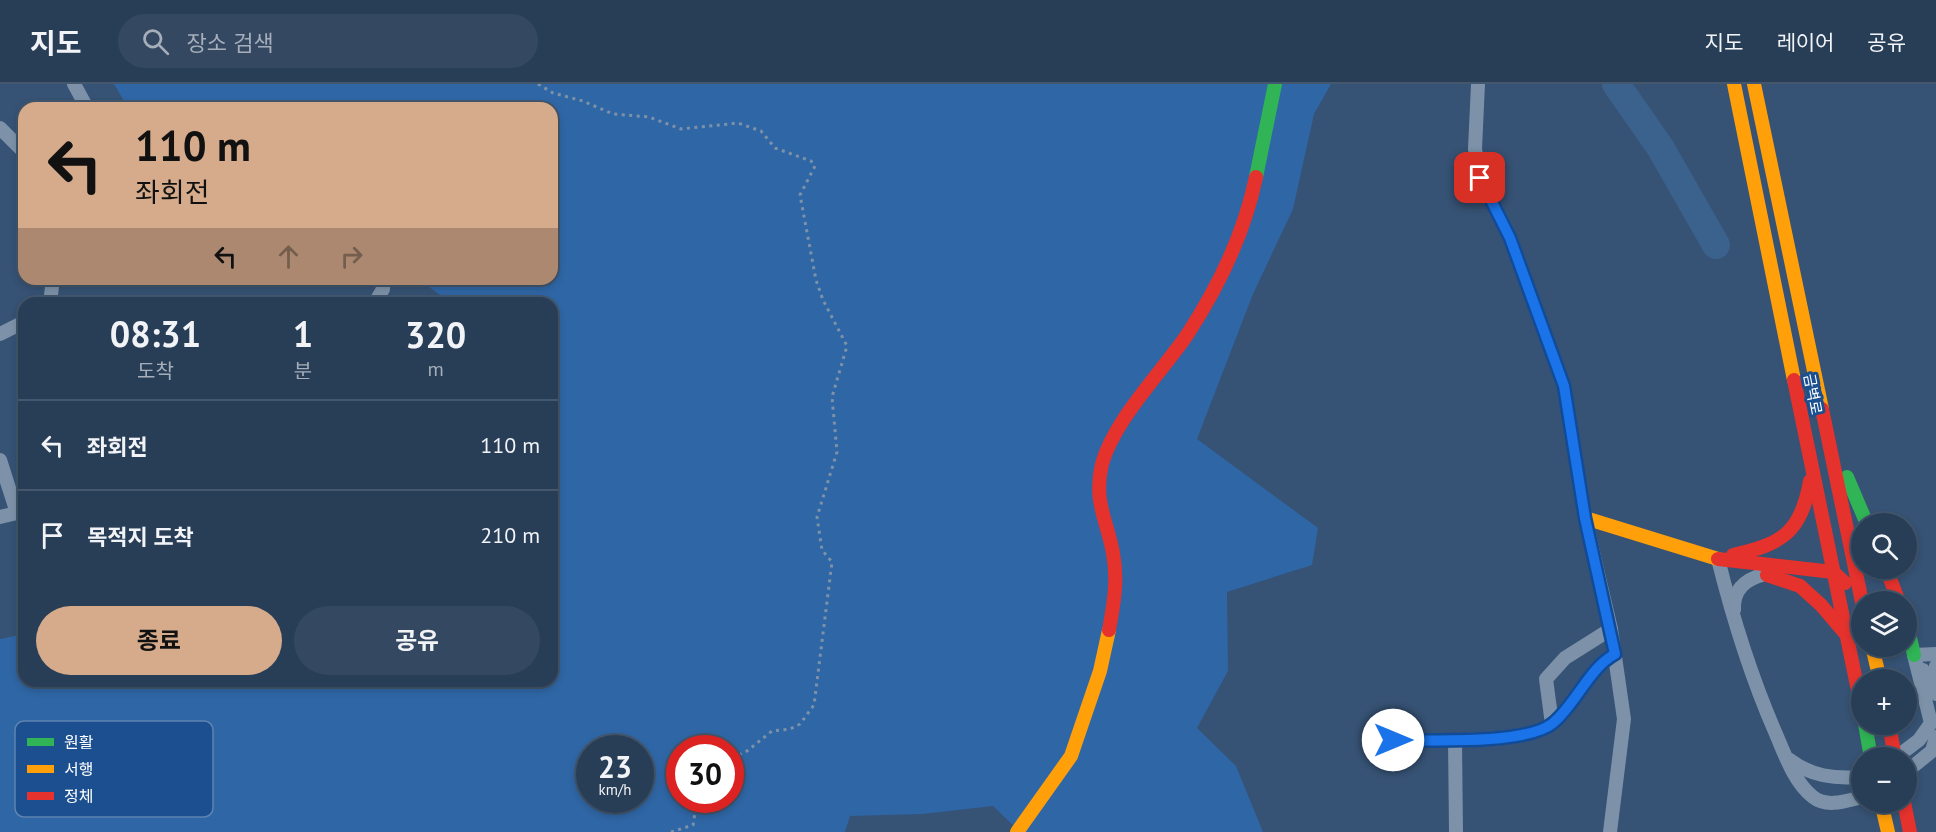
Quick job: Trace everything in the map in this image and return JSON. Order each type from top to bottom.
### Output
[{"type":"main road","points":[[1017,832],[1071,756],[1100,671],[1117,591],[1113,553],[1099,506],[1102,465],[1114,435],[1186,334],[1233,254],[1251,194],[1275,84]]},
{"type":"main road","name":"금벽로","points":[[1734,84],[1853,669]]},
{"type":"main road","name":"금벽로","points":[[1754,84],[1860,591]]},
{"type":"main road","points":[[1825,424],[1862,513]]},
{"type":"main road","points":[[1718,559],[1756,550],[1785,539],[1796,526],[1807,504],[1811,469]]},
{"type":"main road","points":[[1585,518],[1800,586],[1821,605],[1845,634]]},
{"type":"main road","points":[[1718,559],[1833,572],[1844,582],[1851,594]]},
{"type":"main road","points":[[1883,813],[1887,832]]},
{"type":"main road","points":[[1907,813],[1910,832]]},
{"type":"street","points":[[74,84],[84,102]]},
{"type":"street","points":[[1478,84],[1475,149],[1480,178],[1510,238],[1564,386],[1585,518],[1611,629],[1624,719],[1610,832]]},
{"type":"street","points":[[0,128],[18,146]]},
{"type":"street","points":[[0,334],[18,325]]},
{"type":"street","points":[[0,460],[17,513],[0,517]]},
{"type":"street","points":[[1718,559],[1734,621],[1766,711],[1785,756],[1800,783],[1815,799],[1835,804],[1851,800]]},
{"type":"street","points":[[1734,621],[1733,601],[1737,592],[1744,583],[1765,574]]},
{"type":"street","points":[[1552,724],[1546,679],[1565,658],[1611,629]]},
{"type":"street","points":[[1393,740],[1455,740],[1527,733],[1552,724],[1571,704],[1603,661],[1615,654]]},
{"type":"street","points":[[1917,655],[1936,654]]},
{"type":"street","points":[[1910,747],[1919,740],[1931,723],[1914,657]]},
{"type":"street","points":[[1915,657],[1936,694]]},
{"type":"street","points":[[1915,657],[1936,716]]},
{"type":"street","points":[[1936,666],[1934,677],[1936,687]]},
{"type":"street","points":[[1917,763],[1934,750],[1936,737]]},
{"type":"street","points":[[1455,740],[1456,832]]},
{"type":"street","points":[[1785,756],[1801,768],[1836,779],[1851,778]]},
{"type":"path","points":[[538,84],[553,93],[583,101],[613,114],[649,117],[681,129],[738,123],[761,131],[775,148],[811,161],[815,166],[800,195],[816,280],[823,300],[847,346],[832,397],[837,452],[817,517],[822,550],[832,562],[824,637],[813,705],[800,724],[790,729],[772,731],[744,752]]},
{"type":"path","points":[[671,832],[693,825],[695,813]]},
{"type":"shaded area","points":[[114,84],[1331,84],[1314,114],[1293,209],[1253,294],[1197,439],[1318,528],[1312,565],[1227,592],[1228,671],[1197,728],[1236,766],[1263,832],[1020,832],[993,806],[923,814],[850,816],[845,832],[0,832],[0,639],[18,635],[18,687],[558,687],[558,297],[443,297],[426,285],[558,285],[558,102],[124,102]]},
{"type":"waterway","points":[[1616,84],[1660,147],[1716,245]]},
{"type":"traffic: fast","points":[[1256,177],[1275,84]]},
{"type":"traffic: fast","points":[[1847,477],[1862,513]]},
{"type":"traffic: fast","points":[[1867,735],[1869,747]]},
{"type":"traffic: slow","points":[[1734,84],[1794,380]]},
{"type":"traffic: slow","points":[[1754,84],[1822,409]]},
{"type":"traffic: slow","points":[[1585,518],[1718,559]]},
{"type":"traffic: slow","points":[[1017,832],[1071,756],[1100,671],[1109,630]]},
{"type":"traffic: slow","points":[[1875,657],[1877,669]]},
{"type":"traffic: slow","points":[[1884,813],[1888,832]]},
{"type":"traffic: jam","points":[[1109,630],[1114,601],[1115,573],[1113,553],[1100,500],[1102,464],[1108,447],[1127,414],[1187,335],[1210,298],[1245,219],[1256,177]]},
{"type":"traffic: jam","points":[[1794,380],[1854,669]]},
{"type":"traffic: jam","points":[[1822,409],[1860,591]]},
{"type":"traffic: jam","points":[[1733,555],[1764,546],[1786,533],[1801,513],[1810,481]]},
{"type":"traffic: jam","points":[[1718,559],[1833,572],[1845,583]]},
{"type":"traffic: jam","points":[[1767,575],[1800,586],[1821,605],[1844,632]]},
{"type":"traffic: jam","points":[[1890,579],[1895,591]]},
{"type":"traffic: jam","points":[[1891,735],[1893,747]]},
{"type":"traffic: jam","points":[[1906,813],[1910,832]]},
{"type":"route","points":[[1393,740],[1492,738],[1544,729],[1571,704],[1603,661],[1615,654],[1585,518],[1564,386],[1510,238],[1480,178]]}]
